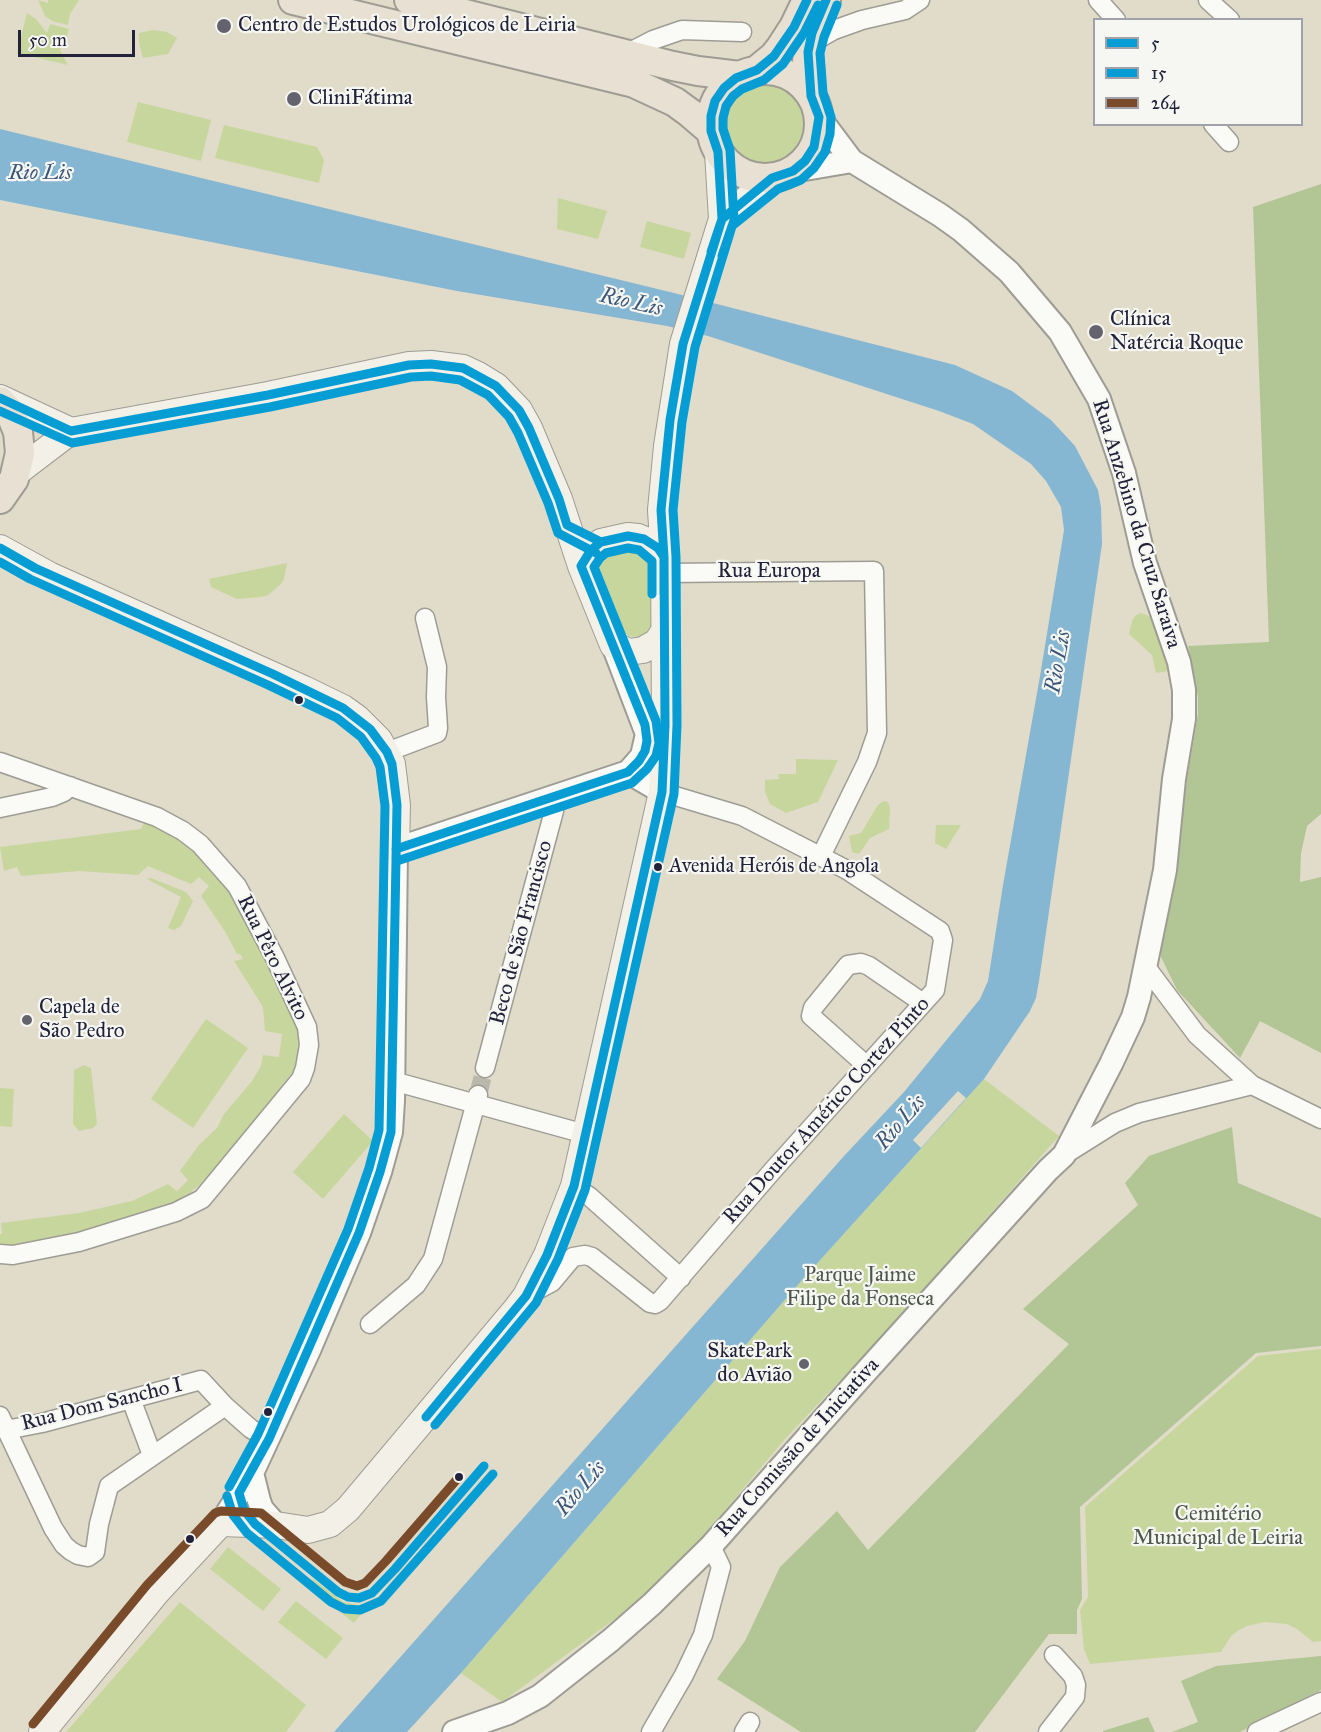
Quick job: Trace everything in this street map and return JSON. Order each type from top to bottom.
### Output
[{"type":"main road","points":[[293,0],[634,83],[675,102],[690,113],[714,142],[728,164],[741,173],[756,178],[782,174]]},
{"type":"main road","points":[[42,1732],[156,1593],[220,1522],[276,1525],[308,1530],[320,1528],[339,1517],[426,1417],[526,1296],[547,1255],[574,1186],[662,792],[665,724],[664,565],[661,510],[670,420],[683,344],[722,219],[711,116],[724,88],[774,56],[794,27],[807,0]]},
{"type":"main road","points":[[722,219],[782,174],[805,161],[814,147],[818,132],[807,63],[808,45],[825,0]]},
{"type":"main road","points":[[427,2],[698,71],[749,73],[773,71],[788,75],[801,84],[815,106]]},
{"type":"main road","points":[[16,473],[71,431],[268,395],[409,365],[431,364],[463,368],[496,386],[519,410],[529,428],[559,499],[581,566],[614,645],[629,652],[643,650],[657,642],[664,631]]},
{"type":"main road","points":[[0,400],[71,431]]},
{"type":"main road","points":[[0,400],[10,412],[18,432],[20,453],[11,485],[0,499]]},
{"type":"main road","points":[[638,537],[661,510]]},
{"type":"main road","points":[[567,525],[601,542]]},
{"type":"main road","points":[[581,566],[591,550],[601,542],[619,537],[638,537],[650,542],[658,548],[664,565]]},
{"type":"main road","points":[[0,548],[35,568],[335,704],[370,729],[387,752],[392,764],[396,791],[396,849]]},
{"type":"street","points":[[808,45],[834,30],[862,20],[905,10],[920,0]]},
{"type":"street","points":[[1098,0],[1114,18]]},
{"type":"street","points":[[1208,0],[1228,18]]},
{"type":"street","points":[[626,54],[653,40],[682,30],[742,32]]},
{"type":"street","name":"Rua Anzebino da Cruz Saraiva","points":[[815,106],[852,161],[940,214],[961,230],[1008,272],[1060,332],[1099,399],[1124,473],[1144,563],[1179,662],[1184,719],[1174,779],[1153,864],[1140,962],[1121,1042],[1064,1155]]},
{"type":"street","points":[[1215,126],[1229,142]]},
{"type":"street","points":[[782,174],[852,161]]},
{"type":"street","name":"Rua Europa","points":[[664,565],[874,571],[877,733],[867,762],[821,856]]},
{"type":"street","points":[[387,752],[437,733],[437,667],[425,618]]},
{"type":"street","points":[[220,1522],[261,1456],[310,1348],[359,1233],[391,1132],[396,849],[628,772],[642,756],[647,734],[614,645]]},
{"type":"street","name":"Rua Pêro Alvito","points":[[0,762],[157,817],[183,831],[215,860],[237,886],[275,958],[307,1027],[308,1057],[301,1079],[202,1199],[176,1212],[79,1242],[13,1255],[0,1254]]},
{"type":"street","points":[[628,772],[662,792],[742,816],[821,856]]},
{"type":"street","points":[[0,808],[52,797],[64,792],[70,786]]},
{"type":"street","name":"Beco de São Francisco","points":[[485,1068],[554,811],[550,798]]},
{"type":"street","name":"Rua Doutor Américo Cortez Pinto","points":[[526,1296],[552,1282],[573,1257],[578,1255],[592,1257],[650,1303],[655,1304],[660,1301],[935,990],[943,940],[940,931],[869,883],[821,856]]},
{"type":"street","points":[[1140,962],[1197,1035],[1252,1085],[1321,1119]]},
{"type":"street","points":[[867,1066],[811,1016],[813,1008],[848,965],[855,963],[869,966],[923,1004]]},
{"type":"street","points":[[393,1081],[477,1099],[585,1134]]},
{"type":"street","points":[[1064,1155],[1115,1123],[1139,1113],[1252,1085]]},
{"type":"street","points":[[370,1324],[416,1285],[431,1264],[477,1099]]},
{"type":"street","name":"Rua Comissão de Iniciativa","points":[[454,1732],[500,1721],[540,1696],[611,1640],[660,1596],[711,1546],[869,1367],[1064,1155]]},
{"type":"street","points":[[574,1186],[590,1197],[681,1278]]},
{"type":"street","name":"Rua Dom Sancho I","points":[[3,1423],[42,1423],[197,1381],[203,1381],[225,1406]]},
{"type":"street","points":[[131,1399],[152,1455]]},
{"type":"street","points":[[3,1423],[43,1509],[64,1545],[83,1557],[93,1556],[95,1552],[109,1486],[225,1406],[251,1429],[261,1456],[259,1501],[262,1509],[276,1525]]},
{"type":"street","points":[[651,1732],[684,1675],[703,1635],[721,1567],[711,1546]]},
{"type":"street","points":[[1048,1732],[1075,1697],[1076,1685],[1073,1676],[1054,1655]]},
{"type":"street","points":[[1257,1732],[1321,1702]]},
{"type":"green space","points":[[38,0],[48,3],[48,0],[79,0],[70,14],[68,25],[52,21],[45,16]]},
{"type":"green space","points":[[27,13],[36,19],[47,33],[50,24],[69,29],[60,50],[68,65],[17,53]]},
{"type":"green space","points":[[153,30],[167,32],[177,38],[168,54],[143,58],[139,33]]},
{"type":"green space","points":[[764,82],[780,85],[793,94],[802,107],[805,123],[802,139],[793,152],[780,161],[764,164],[748,161],[735,152],[726,139],[723,123],[726,107],[735,94],[748,85]]},
{"type":"green space","points":[[138,102],[211,120],[201,161],[127,142]]},
{"type":"green space","points":[[224,125],[317,147],[324,160],[319,183],[215,158]]},
{"type":"green space","points":[[1321,184],[1321,814],[1307,826],[1301,853],[1300,882],[1321,877],[1321,1053],[1260,1021],[1240,1058],[1177,990],[1161,957],[1161,935],[1198,714],[1198,697],[1188,646],[1269,642],[1253,207]]},
{"type":"green space","points":[[558,198],[607,211],[598,239],[557,229]]},
{"type":"green space","points":[[647,221],[691,233],[684,259],[640,247]]},
{"type":"green space","points":[[622,545],[643,551],[652,568],[655,623],[647,634],[638,637],[629,636],[621,629],[597,570],[602,554]]},
{"type":"green space","points":[[287,563],[284,579],[268,595],[237,599],[211,587],[209,579]]},
{"type":"green space","points":[[1141,613],[1151,617],[1164,652],[1168,671],[1156,673],[1152,655],[1129,634],[1132,621],[1136,615]]},
{"type":"green space","points":[[796,759],[838,760],[818,802],[786,813],[770,804],[765,792],[765,780],[779,779],[778,774],[796,774]]},
{"type":"green space","points":[[884,801],[888,802],[890,808],[889,829],[870,838],[859,854],[852,852],[849,836],[861,833],[878,805]]},
{"type":"green space","points":[[145,821],[161,827],[192,847],[226,882],[289,1004],[302,1038],[299,1064],[213,1173],[183,1199],[107,1226],[16,1247],[0,1247],[1,1223],[79,1213],[132,1201],[168,1184],[177,1191],[188,1180],[180,1171],[199,1145],[217,1128],[224,1114],[252,1081],[261,1066],[263,1055],[279,1057],[282,1034],[265,1031],[263,1007],[234,961],[243,959],[240,954],[237,954],[201,896],[209,886],[199,877],[191,884],[148,866],[138,875],[79,871],[21,876],[17,867],[4,871],[0,847],[141,829]]},
{"type":"green space","points":[[936,825],[961,825],[946,849],[935,843]]},
{"type":"green space","points":[[151,878],[186,892],[193,901],[181,926],[174,930],[168,928],[181,897],[147,879]]},
{"type":"green space","points":[[206,1019],[248,1048],[193,1128],[151,1099]]},
{"type":"green space","points":[[84,1065],[91,1068],[97,1124],[93,1128],[79,1131],[73,1124],[74,1070]]},
{"type":"green space","name":"Parque Jaime Filipe da Fonseca","points":[[984,1079],[1059,1136],[883,1335],[785,1439],[682,1561],[650,1593],[502,1702],[461,1673],[803,1279]]},
{"type":"green space","points":[[0,1088],[14,1089],[12,1127],[0,1126]]},
{"type":"green space","points":[[344,1114],[373,1141],[323,1199],[293,1172]]},
{"type":"green space","points":[[1232,1127],[1238,1183],[1321,1218],[1321,1346],[1256,1353],[1080,1507],[1082,1599],[1077,1610],[1077,1634],[1049,1634],[975,1732],[801,1732],[717,1679],[745,1641],[780,1567],[837,1511],[868,1550],[1069,1344],[1023,1309],[1138,1205],[1125,1183],[1149,1156]]},
{"type":"green space","name":"Cemitério Municipal de Leiria","points":[[1321,1349],[1321,1641],[1313,1642],[1287,1624],[1265,1622],[1239,1630],[1231,1636],[1221,1652],[1090,1664],[1084,1649],[1080,1610],[1088,1597],[1085,1507],[1258,1356]]},
{"type":"green space","points":[[228,1547],[281,1589],[263,1611],[210,1569]]},
{"type":"green space","points":[[313,1579],[343,1602],[358,1605],[369,1604],[354,1623],[307,1586]]},
{"type":"green space","points":[[296,1601],[343,1638],[326,1659],[278,1622]]},
{"type":"green space","points":[[180,1602],[306,1705],[286,1732],[66,1732]]},
{"type":"green space","points":[[1321,1656],[1321,1690],[1240,1732],[1172,1732],[1198,1722],[1181,1681],[1216,1666]]},
{"type":"green space","points":[[1148,1717],[1155,1732],[1103,1732],[1103,1731]]},
{"type":"water","name":"Rio Lis","points":[[0,129],[674,293],[955,365],[1012,391],[1051,420],[1075,446],[1098,490],[1102,544],[1039,981],[1036,998],[1030,1011],[984,1079],[803,1279],[461,1673],[407,1732],[334,1732],[844,1156],[904,1092],[980,999],[988,981],[1040,676],[1064,530],[1061,507],[1046,481],[1031,464],[973,424],[708,336],[667,326],[457,291],[0,200]]},
{"type":"pier","points":[[958,1091],[966,1098],[921,1148],[913,1140]]},
{"type":"tunnel","points":[[478,1095],[485,1068]]},
{"type":"transit line","name":"5","points":[[426,1417],[526,1296],[547,1255],[574,1186],[662,792],[665,725],[664,557],[661,510],[670,420],[683,344],[722,219],[718,152],[711,131],[711,116],[715,101],[724,88],[736,78],[757,70],[774,56],[794,27],[807,0]]},
{"type":"transit line","name":"5","points":[[711,252],[722,219],[772,178],[793,171],[805,161],[814,147],[819,117],[811,96],[808,52],[812,33],[826,0]]},
{"type":"transit line","name":"15","points":[[435,1425],[536,1303],[558,1259],[585,1190],[674,794],[677,725],[676,557],[673,510],[682,422],[695,347],[734,220],[730,150],[723,129],[723,118],[726,106],[733,96],[742,89],[764,80],[783,64],[804,33],[818,5]]},
{"type":"transit line","name":"15","points":[[722,256],[732,226],[778,189],[801,180],[814,168],[825,152],[830,134],[831,117],[823,93],[820,53],[837,5]]},
{"type":"transit line","name":"5","points":[[0,398],[71,431],[268,395],[409,365],[431,364],[463,368],[496,386],[519,410],[559,499],[567,525],[601,542]]},
{"type":"transit line","name":"15","points":[[0,411],[72,443],[270,407],[411,377],[431,376],[460,380],[488,395],[509,417],[548,503],[558,533],[596,553]]},
{"type":"transit line","name":"5","points":[[396,849],[628,772],[645,751],[647,741],[645,725],[581,566],[591,550],[601,542],[628,536],[644,539],[658,548],[664,557],[664,594]]},
{"type":"transit line","name":"5","points":[[0,548],[35,568],[273,674],[343,708],[370,729],[387,752],[392,764],[397,805],[391,1132],[359,1233],[269,1439],[239,1493]]},
{"type":"transit line","name":"15","points":[[400,860],[632,783],[647,769],[656,756],[659,743],[656,721],[594,567],[606,553],[628,548],[639,550],[652,561],[652,594]]},
{"type":"transit line","name":"15","points":[[0,562],[30,579],[337,718],[361,737],[380,767],[385,806],[379,1130],[369,1168],[348,1229],[258,1434],[229,1487]]},
{"type":"transit line","name":"5","points":[[239,1493],[244,1510],[255,1524],[338,1592],[348,1597],[359,1598],[372,1593],[395,1569],[484,1466]]},
{"type":"transit line","name":"15","points":[[227,1496],[233,1515],[247,1533],[331,1602],[345,1609],[360,1610],[381,1601],[493,1474]]},
{"type":"transit line","name":"264","points":[[33,1724],[147,1585],[215,1513],[221,1511],[261,1513],[345,1582],[357,1586],[365,1583],[386,1561],[459,1477]]},
{"type":"place","name":"Centro de Estudos Urológicos de Leiria","points":[[224,26]]},
{"type":"place","name":"CliniFátima","points":[[294,99]]},
{"type":"place","name":"Clínica Natércia Roque","points":[[1096,332]]},
{"type":"place","name":"Avenida Heróis de Angola","points":[[658,867]]},
{"type":"place","name":"Capela de São Pedro","points":[[27,1020]]},
{"type":"place","name":"SkatePark do Avião","points":[[804,1364]]}]
